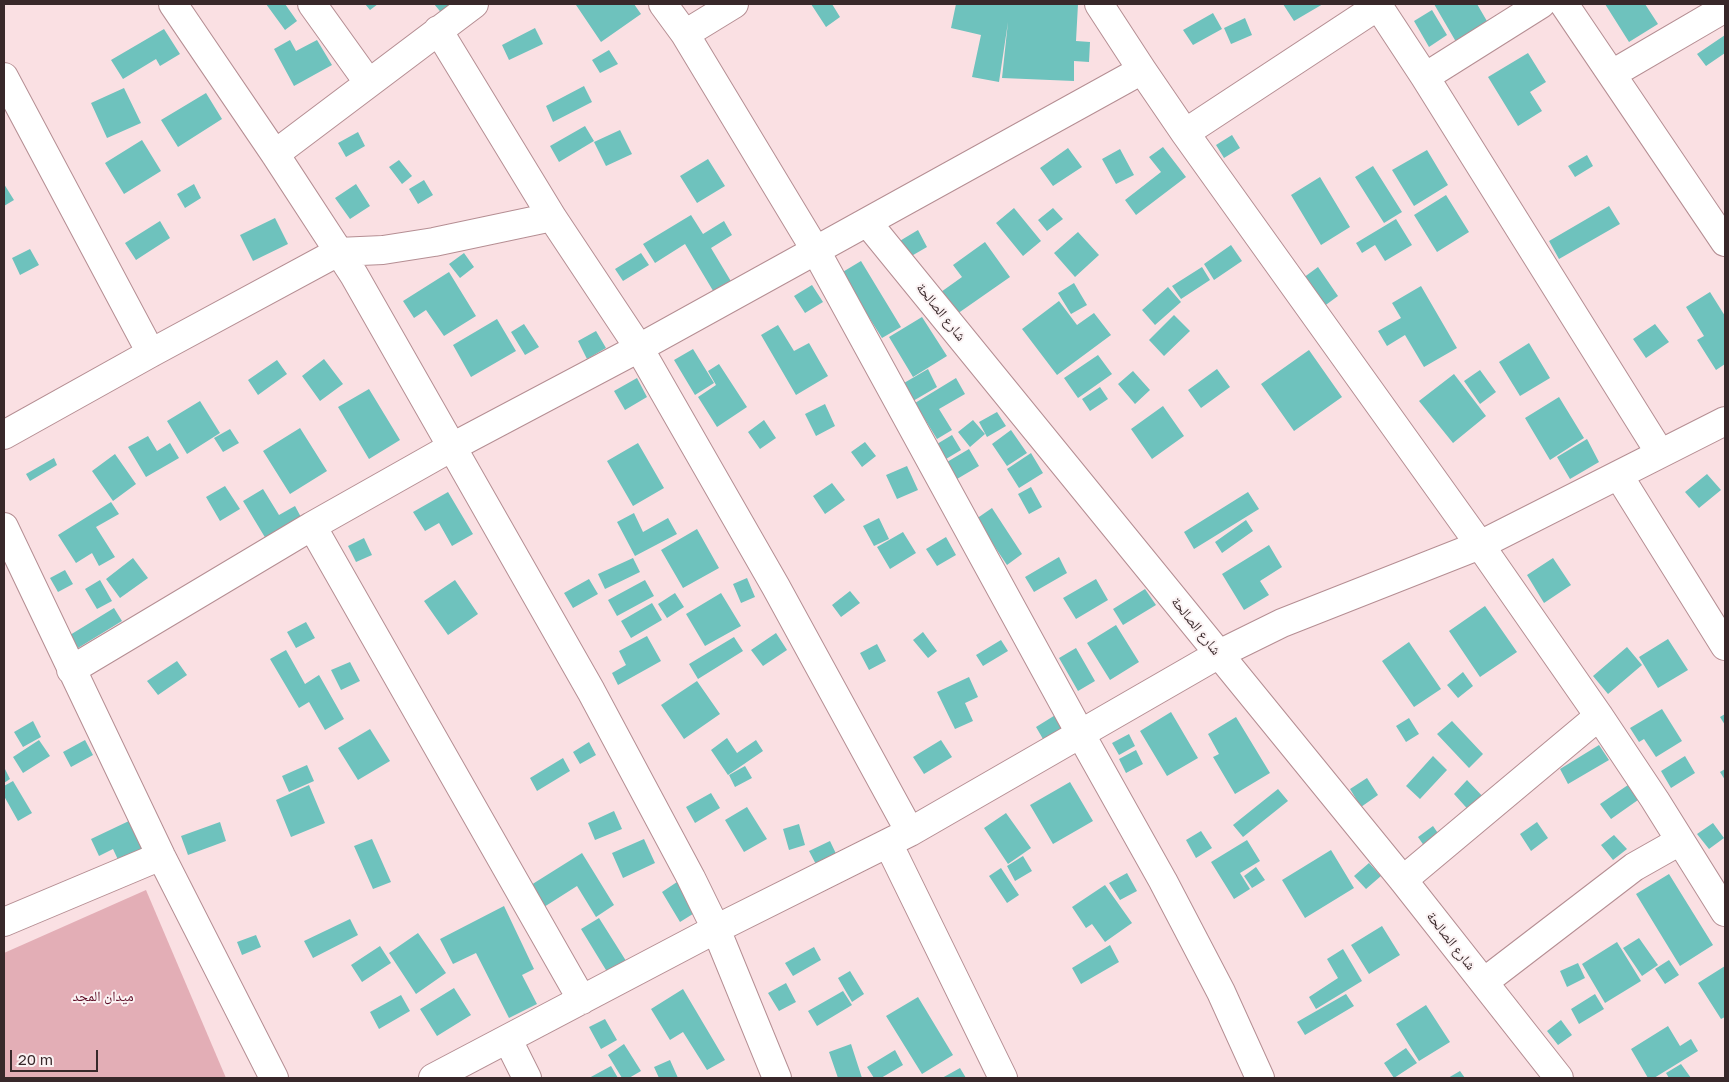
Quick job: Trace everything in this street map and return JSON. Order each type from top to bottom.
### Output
[{"type":"street","points":[[312,4],[368,82]]},
{"type":"street","points":[[275,154],[368,82],[474,4]]},
{"type":"street","points":[[663,4],[685,34],[816,251],[1172,898],[1221,992],[1260,1078]]},
{"type":"street","points":[[685,34],[734,4]]},
{"type":"street","points":[[1099,4],[1186,133],[1480,545],[1599,716],[1655,800],[1725,912]]},
{"type":"street","points":[[1425,77],[1541,4]]},
{"type":"street","points":[[1564,4],[1725,242]]},
{"type":"street","points":[[1186,133],[1378,5],[1660,453]]},
{"type":"street","points":[[178,6],[354,275],[591,691],[716,929],[777,1078]]},
{"type":"street","points":[[1612,74],[1725,8]]},
{"type":"street","points":[[438,30],[552,217],[639,348],[776,587],[899,838],[1003,1078]]},
{"type":"street","points":[[71,670],[312,526],[452,447],[639,348],[1142,70]]},
{"type":"street","points":[[4,77],[151,353]]},
{"type":"street","points":[[4,435],[338,252],[383,250],[434,242],[552,217]]},
{"type":"street","name":"شارع الصالحة","points":[[868,222],[1403,880],[1559,1078]]},
{"type":"street","points":[[433,1078],[716,929],[899,838],[1219,654],[1282,623],[1480,545],[1725,421]]},
{"type":"street","points":[[1619,476],[1725,646]]},
{"type":"street","points":[[312,526],[582,1000]]},
{"type":"street","points":[[4,527],[161,856],[274,1078]]},
{"type":"street","points":[[1403,880],[1599,716]]},
{"type":"street","points":[[1484,982],[1634,867],[1680,841]]},
{"type":"street","points":[[4,922],[161,856]]},
{"type":"street","points":[[508,1040],[527,1078]]},
{"type":"green space","name":"ميدان المجد","points":[[146,890],[226,1078],[4,1078],[4,953]]},
{"type":"building","points":[[266,4],[285,4],[297,21],[285,30]]},
{"type":"building","points":[[365,4],[378,4],[370,10]]},
{"type":"building","points":[[434,4],[456,4],[444,16]]},
{"type":"building","points":[[634,4],[641,14],[601,42],[576,5]]},
{"type":"building","points":[[811,4],[832,4],[840,17],[826,27]]},
{"type":"building","points":[[956,4],[1078,4],[1076,41],[1090,42],[1089,62],[1074,61],[1074,81],[1002,78],[1008,22],[999,82],[972,77],[981,35],[951,28]]},
{"type":"building","points":[[1283,4],[1323,4],[1294,21]]},
{"type":"building","points":[[1434,4],[1477,4],[1491,28],[1459,47]]},
{"type":"building","points":[[1605,4],[1645,4],[1658,24],[1629,42]]},
{"type":"building","points":[[1432,10],[1447,35],[1429,47],[1414,21]]},
{"type":"building","points":[[1213,13],[1222,29],[1193,45],[1183,30]]},
{"type":"building","points":[[1245,18],[1252,35],[1231,44],[1224,28]]},
{"type":"building","points":[[535,28],[543,44],[509,60],[502,45]]},
{"type":"building","points":[[164,29],[180,54],[160,66],[156,59],[123,79],[111,60]]},
{"type":"building","points":[[1725,35],[1725,53],[1706,66],[1697,54]]},
{"type":"building","points":[[290,40],[296,51],[317,40],[332,65],[294,86],[274,49]]},
{"type":"building","points":[[609,50],[618,64],[600,73],[592,60]]},
{"type":"building","points":[[1528,53],[1546,82],[1530,92],[1542,111],[1518,126],[1488,77]]},
{"type":"building","points":[[584,86],[592,102],[553,122],[546,106]]},
{"type":"building","points":[[124,88],[141,123],[107,138],[91,103]]},
{"type":"building","points":[[206,93],[222,119],[178,147],[161,120]]},
{"type":"building","points":[[585,126],[594,141],[559,162],[550,146]]},
{"type":"building","points":[[620,130],[632,154],[606,166],[594,142]]},
{"type":"building","points":[[358,132],[365,146],[346,157],[338,143]]},
{"type":"building","points":[[1232,135],[1240,148],[1224,158],[1216,145]]},
{"type":"building","points":[[142,140],[161,171],[124,194],[105,163]]},
{"type":"building","points":[[1163,147],[1186,177],[1136,215],[1125,200],[1161,172],[1149,157]]},
{"type":"building","points":[[1068,148],[1082,167],[1053,186],[1040,168]]},
{"type":"building","points":[[1120,149],[1134,175],[1116,184],[1102,159]]},
{"type":"building","points":[[1427,150],[1448,185],[1414,206],[1392,170]]},
{"type":"building","points":[[1587,155],[1593,166],[1575,177],[1568,166]]},
{"type":"building","points":[[708,159],[725,186],[697,203],[680,176]]},
{"type":"building","points":[[399,160],[412,176],[402,184],[389,167]]},
{"type":"building","points":[[1373,166],[1402,212],[1384,223],[1355,177]]},
{"type":"building","points":[[1320,177],[1350,227],[1321,245],[1291,195]]},
{"type":"building","points":[[424,180],[433,195],[418,204],[409,189]]},
{"type":"building","points":[[4,184],[14,200],[4,206]]},
{"type":"building","points":[[194,184],[201,198],[185,208],[177,194]]},
{"type":"building","points":[[356,184],[370,206],[350,219],[335,198]]},
{"type":"building","points":[[1446,195],[1469,232],[1437,252],[1414,215]]},
{"type":"building","points":[[1609,206],[1620,224],[1559,259],[1549,241]]},
{"type":"building","points":[[1014,208],[1041,241],[1023,256],[996,223]]},
{"type":"building","points":[[1053,208],[1063,219],[1047,231],[1038,220]]},
{"type":"building","points":[[691,215],[703,234],[724,221],[732,235],[711,248],[732,283],[715,294],[685,244],[655,263],[643,244]]},
{"type":"building","points":[[275,218],[288,244],[253,261],[240,235]]},
{"type":"building","points":[[1396,219],[1412,245],[1385,261],[1375,245],[1362,253],[1356,243]]},
{"type":"building","points":[[160,221],[170,238],[136,260],[125,243]]},
{"type":"building","points":[[918,230],[927,247],[908,258],[898,242]]},
{"type":"building","points":[[1078,232],[1099,255],[1075,277],[1054,253]]},
{"type":"building","points":[[985,242],[1010,277],[957,314],[941,292],[962,277],[953,265]]},
{"type":"building","points":[[1231,245],[1242,261],[1214,280],[1204,264]]},
{"type":"building","points":[[30,249],[39,265],[20,275],[12,258]]},
{"type":"building","points":[[464,253],[474,267],[460,278],[449,264]]},
{"type":"building","points":[[641,253],[649,265],[623,281],[615,269]]},
{"type":"building","points":[[861,261],[901,327],[882,338],[841,273]]},
{"type":"building","points":[[1202,267],[1210,280],[1181,299],[1172,286]]},
{"type":"building","points":[[1318,267],[1338,296],[1323,307],[1303,278]]},
{"type":"building","points":[[449,272],[476,316],[444,336],[426,310],[414,318],[403,301]]},
{"type":"building","points":[[1074,283],[1087,305],[1071,314],[1058,293]]},
{"type":"building","points":[[812,285],[823,302],[805,313],[794,296]]},
{"type":"building","points":[[1421,286],[1457,348],[1424,367],[1405,335],[1387,346],[1378,331],[1401,318],[1392,303]]},
{"type":"building","points":[[1168,287],[1181,302],[1155,325],[1142,310]]},
{"type":"building","points":[[1710,292],[1725,316],[1725,364],[1716,370],[1697,340],[1704,336],[1686,307]]},
{"type":"building","points":[[1059,301],[1077,325],[1094,313],[1111,335],[1057,375],[1022,329]]},
{"type":"building","points":[[1174,315],[1190,331],[1164,356],[1149,340]]},
{"type":"building","points":[[922,317],[947,356],[913,377],[889,337]]},
{"type":"building","points":[[497,319],[516,351],[471,377],[453,345]]},
{"type":"building","points":[[524,324],[539,347],[525,355],[511,332]]},
{"type":"building","points":[[1655,324],[1669,342],[1646,358],[1633,339]]},
{"type":"building","points":[[778,325],[794,351],[809,343],[828,376],[796,395],[761,335]]},
{"type":"building","points":[[596,331],[606,348],[587,359],[578,341]]},
{"type":"building","points":[[1529,343],[1550,378],[1520,396],[1499,362]]},
{"type":"building","points":[[693,349],[714,383],[695,395],[674,360]]},
{"type":"building","points":[[1309,350],[1342,397],[1294,431],[1261,384]]},
{"type":"building","points":[[1098,355],[1112,374],[1078,398],[1064,378]]},
{"type":"building","points":[[324,359],[343,384],[320,401],[302,376]]},
{"type":"building","points":[[277,360],[287,374],[258,395],[248,380]]},
{"type":"building","points":[[719,364],[747,407],[717,427],[698,397],[716,385],[708,371]]},
{"type":"building","points":[[928,369],[937,387],[913,401],[904,383]]},
{"type":"building","points":[[1217,369],[1230,387],[1201,408],[1188,390]]},
{"type":"building","points":[[1480,370],[1496,392],[1480,404],[1464,381]]},
{"type":"building","points":[[1133,371],[1150,390],[1135,404],[1118,384]]},
{"type":"building","points":[[1454,374],[1486,416],[1453,443],[1419,401]]},
{"type":"building","points":[[637,378],[647,397],[625,410],[614,391]]},
{"type":"building","points":[[956,378],[965,394],[939,409],[952,430],[937,439],[915,403]]},
{"type":"building","points":[[1100,387],[1108,399],[1090,411],[1082,399]]},
{"type":"building","points":[[369,389],[400,440],[369,459],[338,407]]},
{"type":"building","points":[[1559,397],[1584,438],[1550,460],[1525,418]]},
{"type":"building","points":[[200,401],[220,433],[187,454],[167,421]]},
{"type":"building","points":[[825,404],[835,426],[816,436],[805,414]]},
{"type":"building","points":[[1163,406],[1184,436],[1152,459],[1131,429]]},
{"type":"building","points":[[997,412],[1006,426],[987,437],[979,422]]},
{"type":"building","points":[[764,420],[776,438],[760,449],[748,432]]},
{"type":"building","points":[[973,420],[985,434],[970,447],[958,432]]},
{"type":"building","points":[[300,428],[327,471],[290,494],[263,451]]},
{"type":"building","points":[[230,429],[239,443],[223,452],[214,438]]},
{"type":"building","points":[[1011,430],[1027,453],[1007,466],[992,444]]},
{"type":"building","points":[[952,435],[961,450],[946,459],[937,444]]},
{"type":"building","points":[[148,436],[157,451],[170,443],[179,458],[146,477],[128,447]]},
{"type":"building","points":[[1587,439],[1599,462],[1570,479],[1557,457]]},
{"type":"building","points":[[865,442],[876,456],[862,467],[851,452]]},
{"type":"building","points":[[638,443],[664,488],[633,506],[607,461]]},
{"type":"building","points":[[969,449],[979,466],[957,479],[947,462]]},
{"type":"building","points":[[1031,453],[1043,473],[1019,488],[1007,469]]},
{"type":"building","points":[[115,454],[136,484],[113,501],[92,471]]},
{"type":"building","points":[[54,458],[57,465],[30,481],[26,474]]},
{"type":"building","points":[[907,466],[918,490],[897,499],[886,475]]},
{"type":"building","points":[[1707,474],[1721,490],[1699,508],[1685,492]]},
{"type":"building","points":[[832,483],[845,500],[825,514],[813,496]]},
{"type":"building","points":[[225,486],[240,509],[220,521],[206,497]]},
{"type":"building","points":[[1031,487],[1042,507],[1029,514],[1018,494]]},
{"type":"building","points":[[263,489],[279,515],[295,506],[302,519],[266,539],[243,501]]},
{"type":"building","points":[[448,492],[473,534],[452,546],[439,523],[425,531],[413,512]]},
{"type":"building","points":[[1248,492],[1259,509],[1194,549],[1184,532]]},
{"type":"building","points":[[111,502],[119,514],[96,527],[115,557],[99,566],[92,553],[76,563],[58,535]]},
{"type":"building","points":[[992,508],[1022,554],[1007,565],[976,519]]},
{"type":"building","points":[[634,513],[643,532],[668,518],[677,534],[635,556],[617,522]]},
{"type":"building","points":[[879,518],[889,539],[874,546],[863,526]]},
{"type":"building","points":[[1246,520],[1253,531],[1222,553],[1215,542]]},
{"type":"building","points":[[697,529],[719,568],[683,588],[661,550]]},
{"type":"building","points":[[903,532],[916,553],[890,569],[877,547]]},
{"type":"building","points":[[946,537],[956,555],[937,566],[926,549]]},
{"type":"building","points":[[364,538],[372,555],[356,562],[348,546]]},
{"type":"building","points":[[1269,545],[1282,567],[1260,581],[1269,595],[1244,610],[1222,574]]},
{"type":"building","points":[[1059,557],[1067,573],[1034,592],[1025,577]]},
{"type":"building","points":[[133,558],[148,578],[120,598],[106,579]]},
{"type":"building","points":[[633,558],[640,572],[605,589],[598,574]]},
{"type":"building","points":[[1553,558],[1571,585],[1544,603],[1527,575]]},
{"type":"building","points":[[65,570],[73,584],[58,592],[50,578]]},
{"type":"building","points":[[747,578],[755,597],[741,603],[733,584]]},
{"type":"building","points":[[589,579],[598,594],[573,608],[564,593]]},
{"type":"building","points":[[1096,579],[1108,600],[1076,619],[1063,598]]},
{"type":"building","points":[[100,580],[112,601],[97,609],[85,589]]},
{"type":"building","points":[[455,580],[478,614],[448,635],[424,601]]},
{"type":"building","points":[[645,580],[654,596],[617,616],[608,600]]},
{"type":"building","points":[[1145,589],[1156,605],[1123,625],[1113,609]]},
{"type":"building","points":[[850,591],[860,603],[841,617],[832,605]]},
{"type":"building","points":[[675,593],[684,607],[667,618],[658,604]]},
{"type":"building","points":[[721,593],[741,626],[705,646],[686,614]]},
{"type":"building","points":[[652,603],[662,620],[631,638],[621,621]]},
{"type":"building","points":[[1485,606],[1517,652],[1480,677],[1449,631]]},
{"type":"building","points":[[114,608],[122,621],[78,648],[70,635]]},
{"type":"building","points":[[306,622],[315,638],[296,648],[287,632]]},
{"type":"building","points":[[1116,625],[1139,662],[1110,680],[1087,643]]},
{"type":"building","points":[[923,632],[937,651],[928,658],[913,640]]},
{"type":"building","points":[[776,633],[787,650],[763,666],[751,650]]},
{"type":"building","points":[[647,636],[661,661],[618,685],[612,673],[626,665],[619,651]]},
{"type":"building","points":[[734,637],[743,651],[698,679],[689,664]]},
{"type":"building","points":[[1668,639],[1688,670],[1658,688],[1639,657]]},
{"type":"building","points":[[1001,640],[1008,651],[983,666],[976,655]]},
{"type":"building","points":[[1409,642],[1441,689],[1414,707],[1382,661]]},
{"type":"building","points":[[877,644],[886,661],[869,670],[860,653]]},
{"type":"building","points":[[1627,647],[1642,665],[1608,694],[1593,676]]},
{"type":"building","points":[[1076,648],[1095,681],[1078,691],[1059,658]]},
{"type":"building","points":[[286,650],[305,684],[319,675],[344,719],[325,730],[309,702],[299,708],[270,659]]},
{"type":"building","points":[[177,661],[187,675],[158,695],[147,681]]},
{"type":"building","points":[[350,662],[360,681],[341,690],[331,670]]},
{"type":"building","points":[[1463,672],[1473,686],[1458,698],[1447,685]]},
{"type":"building","points":[[969,677],[978,697],[965,703],[973,721],[955,729],[937,692]]},
{"type":"building","points":[[697,681],[720,714],[684,739],[661,705]]},
{"type":"building","points":[[1662,709],[1682,741],[1656,757],[1644,739],[1639,742],[1630,728]]},
{"type":"building","points":[[1171,712],[1198,758],[1167,776],[1140,731]]},
{"type":"building","points":[[1057,714],[1072,738],[1050,751],[1036,727]]},
{"type":"building","points":[[1725,714],[1725,725],[1720,717]]},
{"type":"building","points":[[1236,717],[1270,773],[1235,794],[1213,757],[1219,754],[1208,734]]},
{"type":"building","points":[[1409,718],[1419,734],[1406,742],[1396,726]]},
{"type":"building","points":[[33,721],[41,737],[23,747],[14,732]]},
{"type":"building","points":[[1452,721],[1483,754],[1469,768],[1437,734]]},
{"type":"building","points":[[370,729],[390,761],[358,780],[338,748]]},
{"type":"building","points":[[1129,734],[1135,746],[1119,755],[1112,743]]},
{"type":"building","points":[[727,738],[737,753],[756,740],[763,751],[728,775],[711,750]]},
{"type":"building","points":[[39,740],[50,756],[23,773],[13,757]]},
{"type":"building","points":[[85,740],[93,755],[71,767],[63,752]]},
{"type":"building","points":[[941,740],[952,757],[924,774],[913,757]]},
{"type":"building","points":[[589,742],[596,755],[580,764],[573,752]]},
{"type":"building","points":[[1599,745],[1609,760],[1568,784],[1560,769]]},
{"type":"building","points":[[1136,750],[1143,764],[1126,773],[1119,759]]},
{"type":"building","points":[[1433,756],[1447,770],[1420,799],[1406,786]]},
{"type":"building","points":[[1685,756],[1695,773],[1671,788],[1661,771]]},
{"type":"building","points":[[563,758],[570,771],[537,791],[530,778]]},
{"type":"building","points":[[307,765],[314,781],[289,792],[282,776]]},
{"type":"building","points":[[745,766],[752,778],[735,787],[729,775]]},
{"type":"building","points":[[4,767],[10,779],[4,783]]},
{"type":"building","points":[[1725,769],[1725,780],[1720,772]]},
{"type":"building","points":[[1367,778],[1378,795],[1361,807],[1350,789]]},
{"type":"building","points":[[1467,780],[1487,801],[1473,815],[1454,794]]},
{"type":"building","points":[[13,781],[32,813],[18,821],[4,796],[4,786]]},
{"type":"building","points":[[1070,782],[1093,821],[1053,844],[1030,805]]},
{"type":"building","points":[[309,785],[325,823],[291,837],[276,800]]},
{"type":"building","points":[[1628,785],[1638,800],[1611,819],[1600,804]]},
{"type":"building","points":[[1278,789],[1288,801],[1243,837],[1233,825]]},
{"type":"building","points":[[711,793],[720,808],[695,823],[686,807]]},
{"type":"building","points":[[747,807],[767,839],[744,852],[725,820]]},
{"type":"building","points":[[614,811],[622,829],[595,840],[588,823]]},
{"type":"building","points":[[1006,813],[1031,848],[1008,864],[984,828]]},
{"type":"building","points":[[131,820],[147,854],[121,866],[113,849],[99,856],[91,839]]},
{"type":"building","points":[[220,822],[226,841],[188,855],[181,836]]},
{"type":"building","points":[[1537,822],[1548,838],[1531,851],[1520,834]]},
{"type":"building","points":[[1713,823],[1724,838],[1709,849],[1697,834]]},
{"type":"building","points":[[799,824],[805,845],[789,850],[783,829]]},
{"type":"building","points":[[1433,826],[1442,839],[1427,850],[1418,837]]},
{"type":"building","points":[[1201,831],[1212,848],[1196,858],[1186,840]]},
{"type":"building","points":[[1614,835],[1627,849],[1613,860],[1601,845]]},
{"type":"building","points":[[372,839],[391,882],[373,889],[354,846]]},
{"type":"building","points":[[644,839],[655,863],[623,878],[612,853]]},
{"type":"building","points":[[1247,840],[1260,861],[1240,873],[1250,889],[1234,899],[1211,862]]},
{"type":"building","points":[[830,841],[839,860],[819,870],[809,851]]},
{"type":"building","points":[[1331,850],[1354,888],[1305,918],[1282,880]]},
{"type":"building","points":[[582,853],[614,905],[596,917],[577,886],[544,907],[531,885]]},
{"type":"building","points":[[1023,856],[1032,871],[1015,881],[1007,866]]},
{"type":"building","points":[[1369,863],[1381,876],[1366,889],[1354,876]]},
{"type":"building","points":[[1256,867],[1265,880],[1252,888],[1244,876]]},
{"type":"building","points":[[1001,868],[1019,895],[1007,903],[989,876]]},
{"type":"building","points":[[1127,873],[1137,891],[1120,900],[1109,883]]},
{"type":"building","points":[[1669,874],[1713,945],[1680,966],[1636,894]]},
{"type":"building","points":[[677,882],[696,912],[680,922],[662,892]]},
{"type":"building","points":[[1105,885],[1132,923],[1105,942],[1092,924],[1086,928],[1072,907]]},
{"type":"building","points":[[504,906],[534,969],[522,975],[537,1004],[509,1018],[476,953],[453,964],[440,939]]},
{"type":"building","points":[[599,918],[628,964],[609,975],[581,929]]},
{"type":"building","points":[[350,919],[358,935],[313,958],[304,941]]},
{"type":"building","points":[[1382,926],[1400,955],[1369,974],[1351,945]]},
{"type":"building","points":[[418,933],[446,973],[416,994],[389,953]]},
{"type":"building","points":[[256,935],[261,947],[242,955],[237,942]]},
{"type":"building","points":[[1639,938],[1658,965],[1642,976],[1623,948]]},
{"type":"building","points":[[1617,942],[1641,981],[1605,1003],[1582,964]]},
{"type":"building","points":[[1110,945],[1119,962],[1081,984],[1072,968]]},
{"type":"building","points":[[380,946],[391,963],[362,982],[351,965]]},
{"type":"building","points":[[814,947],[821,960],[793,976],[785,963]]},
{"type":"building","points":[[1343,949],[1362,981],[1316,1009],[1309,997],[1338,978],[1327,959]]},
{"type":"building","points":[[1669,960],[1679,975],[1665,984],[1655,969]]},
{"type":"building","points":[[1578,963],[1585,978],[1567,987],[1560,971]]},
{"type":"building","points":[[1725,966],[1725,1017],[1721,1019],[1698,983]]},
{"type":"building","points":[[850,971],[864,994],[852,1002],[838,978]]},
{"type":"building","points":[[786,983],[796,1002],[779,1011],[768,993]]},
{"type":"building","points":[[454,988],[471,1015],[437,1036],[420,1009]]},
{"type":"building","points":[[683,989],[725,1060],[707,1070],[683,1032],[670,1040],[651,1009]]},
{"type":"building","points":[[843,991],[852,1005],[817,1026],[808,1011]]},
{"type":"building","points":[[1346,994],[1354,1006],[1305,1035],[1297,1022]]},
{"type":"building","points":[[1595,994],[1604,1009],[1579,1024],[1571,1009]]},
{"type":"building","points":[[401,995],[410,1011],[379,1029],[370,1012]]},
{"type":"building","points":[[918,997],[953,1055],[922,1074],[886,1016]]},
{"type":"building","points":[[1426,1005],[1450,1042],[1419,1061],[1396,1024]]},
{"type":"building","points":[[605,1019],[617,1040],[601,1049],[589,1027]]},
{"type":"building","points":[[1561,1020],[1572,1035],[1558,1045],[1547,1031]]},
{"type":"building","points":[[1668,1026],[1680,1046],[1691,1039],[1698,1051],[1654,1078],[1648,1078],[1631,1049]]},
{"type":"building","points":[[624,1044],[641,1071],[629,1078],[622,1078],[608,1055]]},
{"type":"building","points":[[851,1044],[862,1078],[838,1078],[829,1052]]},
{"type":"building","points":[[1406,1048],[1417,1063],[1394,1078],[1384,1063]]},
{"type":"building","points":[[895,1050],[903,1065],[881,1078],[874,1078],[867,1067]]},
{"type":"building","points":[[670,1060],[678,1078],[659,1078],[654,1067]]},
{"type":"building","points":[[1681,1064],[1691,1078],[1669,1078],[1666,1073]]},
{"type":"building","points":[[611,1066],[618,1078],[589,1078]]},
{"type":"building","points":[[960,1068],[966,1078],[942,1078]]},
{"type":"building","points":[[1460,1071],[1465,1078],[1448,1078]]}]
